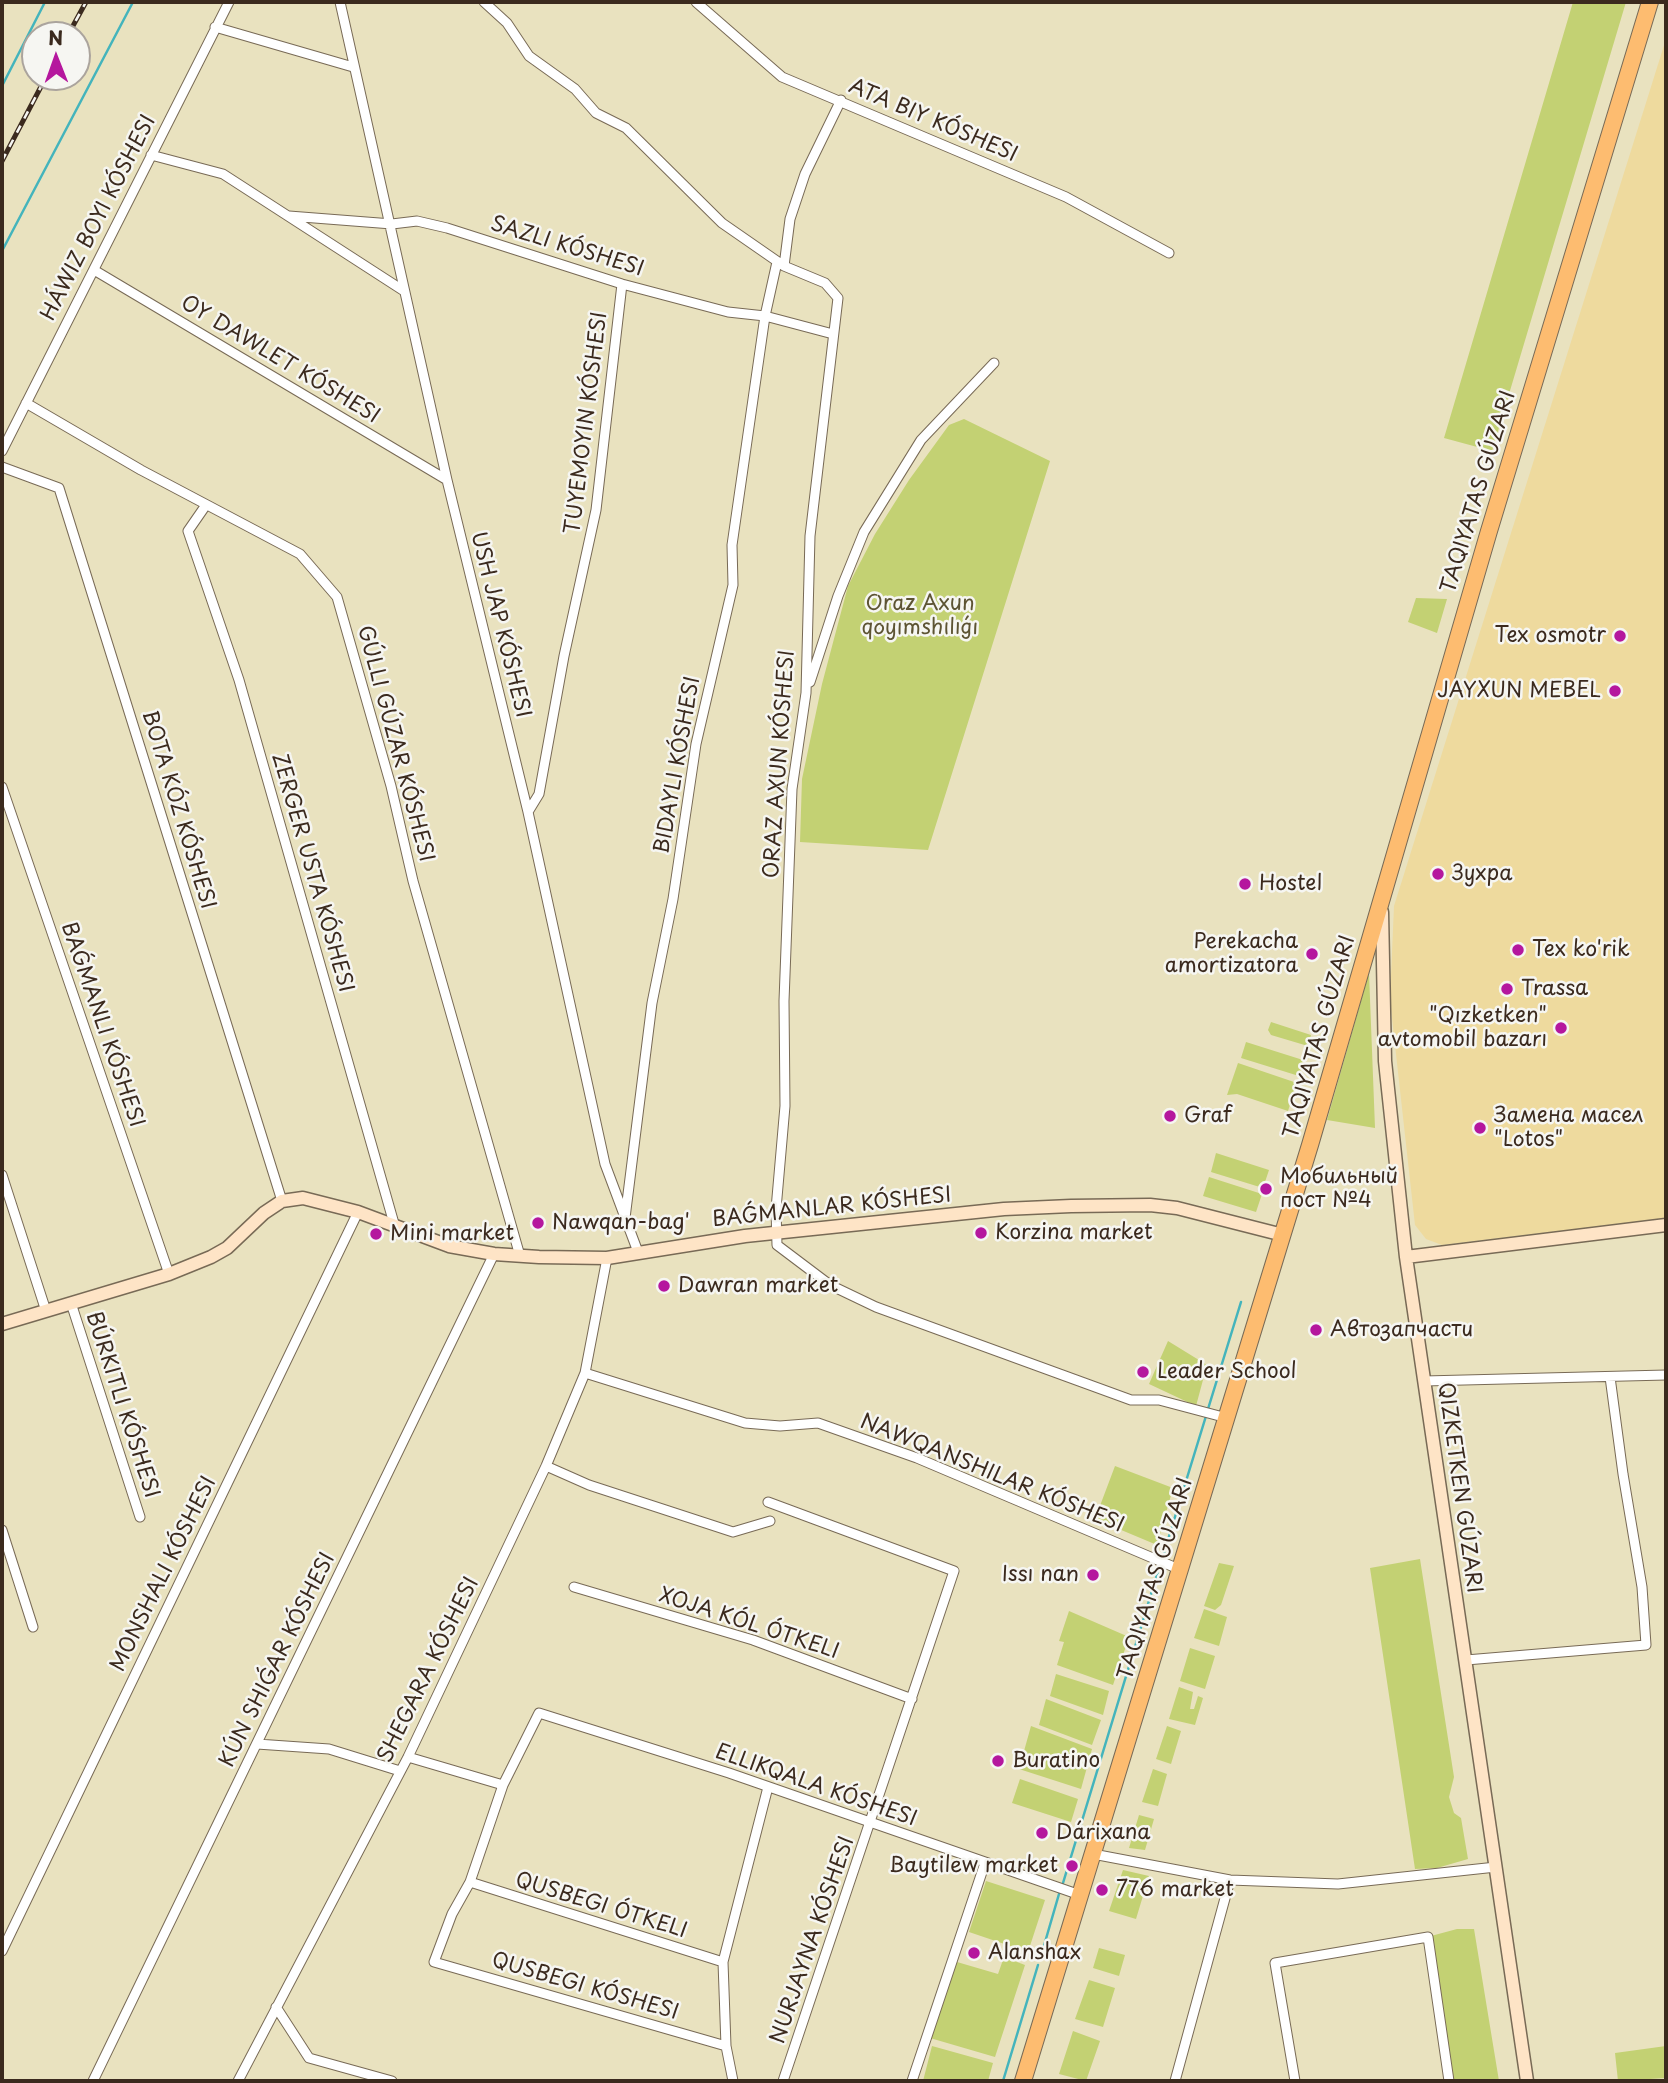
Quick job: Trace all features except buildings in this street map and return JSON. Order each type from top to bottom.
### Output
[{"type":"highway","points":[[1023,2081],[1283,1235],[1489,531],[1650,2]]},
{"type":"street","points":[[2,451],[229,2]]},
{"type":"street","name":"USH JAP KÓSHESI","points":[[340,2],[353,67],[392,224],[404,290],[447,480],[528,812],[606,1164],[638,1252]]},
{"type":"street","points":[[484,2],[507,23],[529,55],[575,89],[596,113],[626,128],[722,223],[780,264]]},
{"type":"street","name":"ATA BIY KÓSHESI","points":[[696,2],[782,77],[1066,197],[1170,253]]},
{"type":"street","points":[[215,27],[353,67]]},
{"type":"street","points":[[625,1220],[652,1003],[673,899],[696,744],[733,585],[732,545],[765,316],[790,219],[805,174],[841,100]]},
{"type":"street","points":[[151,155],[223,174],[404,290]]},
{"type":"street","points":[[289,216],[392,224],[418,221],[622,284],[728,312],[765,316],[833,334]]},
{"type":"street","name":"ORAZ AXUN KÓSHESI","points":[[778,1234],[776,1209],[785,1106],[784,1001],[792,789],[806,694],[810,536],[838,298],[825,283],[780,264]]},
{"type":"street","name":"OY DAWLET KÓSHESI","points":[[94,270],[447,480]]},
{"type":"street","points":[[528,812],[539,794],[564,656],[596,510],[622,284]]},
{"type":"street","points":[[806,694],[838,596],[864,532],[921,440],[994,363]]},
{"type":"street","name":"GÚLLI GÚZAR KÓSHESI","points":[[26,403],[206,505],[300,554],[337,597],[391,786],[413,881],[520,1256]]},
{"type":"street","name":"BOTA KÓZ KÓSHESI","points":[[2,467],[59,488],[282,1201]]},
{"type":"street","name":"ZERGER USTA KÓSHESI","points":[[206,505],[188,531],[239,680],[395,1227]]},
{"type":"street","points":[[2,788],[169,1274]]},
{"type":"street","points":[[1383,897],[1385,1061],[1406,1257],[1527,2081]]},
{"type":"street","points":[[2,1175],[46,1311]]},
{"type":"street","name":"BAǴMANLAR KÓSHESI","points":[[282,1201],[303,1198],[358,1212],[449,1246],[520,1256],[607,1258],[711,1240],[1004,1209],[1126,1205],[1177,1208],[1283,1235]]},
{"type":"street","points":[[2,1324],[169,1274],[228,1248],[264,1213],[282,1201]]},
{"type":"street","points":[[2,1951],[358,1212]]},
{"type":"street","points":[[1406,1257],[1666,1225]]},
{"type":"street","points":[[778,1234],[777,1245],[830,1285],[876,1307],[1131,1399],[1159,1400],[1227,1418]]},
{"type":"street","points":[[93,2081],[494,1254]]},
{"type":"street","name":"SHEGARA KÓSHESI","points":[[238,2081],[408,1756],[546,1465],[585,1373],[607,1258]]},
{"type":"street","name":"BÚRKITLI KÓSHESI","points":[[71,1303],[140,1517]]},
{"type":"street","points":[[585,1373],[745,1423],[780,1426],[818,1423],[917,1458],[1181,1570]]},
{"type":"street","points":[[1424,1381],[1666,1375]]},
{"type":"street","points":[[1466,1660],[1646,1645],[1642,1587],[1610,1377]]},
{"type":"street","points":[[546,1465],[589,1485],[733,1532],[770,1521]]},
{"type":"street","name":"NURJAYNA KÓSHESI","points":[[768,1502],[954,1571],[783,2081]]},
{"type":"street","points":[[2,1530],[33,1627]]},
{"type":"street","name":"XOJA KÓL ÓTKELI","points":[[574,1587],[753,1640],[912,1699]]},
{"type":"street","name":"ELLIKQALA KÓSHESI","points":[[503,1784],[539,1713],[768,1787],[1080,1895]]},
{"type":"street","points":[[257,1744],[329,1749],[400,1771]]},
{"type":"street","points":[[408,1756],[503,1784],[470,1882]]},
{"type":"street","points":[[733,2081],[726,2046],[723,1962],[768,1787]]},
{"type":"street","points":[[1093,1854],[1230,1880],[1338,1884],[1496,1867]]},
{"type":"street","points":[[912,2081],[985,1863]]},
{"type":"street","points":[[1175,2081],[1230,1880]]},
{"type":"street","name":"QUSBEGI KÓSHESI","points":[[470,1882],[452,1914],[434,1962],[726,2046]]},
{"type":"street","name":"QUSBEGI ÓTKELI","points":[[470,1882],[723,1962]]},
{"type":"street","points":[[1295,2081],[1275,1963],[1428,1937],[1449,2081]]},
{"type":"street","points":[[276,2007],[309,2058],[392,2081]]},
{"type":"green space","points":[[1573,2],[1626,2],[1492,451],[1444,438]]},
{"type":"green space","name":"Oraz Axun qoyımshılıǵı","points":[[964,419],[1050,461],[928,850],[800,842],[802,779],[822,684],[848,586],[875,534],[909,480],[949,425]]},
{"type":"green space","points":[[1416,598],[1447,599],[1437,633],[1408,622]]},
{"type":"green space","points":[[1369,973],[1375,1128],[1327,1120]]},
{"type":"green space","points":[[1271,1022],[1311,1035],[1308,1046],[1271,1035],[1268,1030]]},
{"type":"green space","points":[[1246,1042],[1303,1060],[1299,1076],[1241,1058]]},
{"type":"green space","points":[[1238,1063],[1297,1083],[1288,1111],[1237,1094],[1227,1095]]},
{"type":"green space","points":[[1216,1153],[1269,1170],[1263,1188],[1211,1172]]},
{"type":"green space","points":[[1209,1177],[1262,1194],[1256,1212],[1203,1196]]},
{"type":"green space","points":[[1168,1341],[1207,1365],[1196,1406],[1149,1384]]},
{"type":"green space","points":[[1115,1466],[1173,1488],[1157,1545],[1095,1519]]},
{"type":"green space","points":[[1420,1559],[1454,1777],[1449,1797],[1454,1813],[1461,1818],[1468,1859],[1437,1868],[1415,1869],[1370,1568]]},
{"type":"green space","points":[[1219,1563],[1234,1566],[1221,1605],[1215,1610],[1204,1606]]},
{"type":"green space","points":[[1204,1609],[1227,1617],[1219,1646],[1194,1638]]},
{"type":"green space","points":[[1069,1611],[1129,1637],[1113,1685],[1057,1665],[1064,1642],[1059,1641]]},
{"type":"green space","points":[[1190,1648],[1215,1656],[1205,1689],[1180,1681]]},
{"type":"green space","points":[[1056,1674],[1109,1691],[1103,1715],[1050,1696]]},
{"type":"green space","points":[[1179,1687],[1193,1692],[1190,1709],[1194,1709],[1198,1696],[1203,1698],[1195,1725],[1169,1719]]},
{"type":"green space","points":[[1046,1699],[1101,1720],[1092,1745],[1039,1725]]},
{"type":"green space","points":[[1031,1726],[1092,1749],[1081,1789],[1019,1769]]},
{"type":"green space","points":[[1167,1726],[1181,1731],[1171,1764],[1156,1759]]},
{"type":"green space","points":[[1153,1769],[1167,1774],[1158,1806],[1142,1802]]},
{"type":"green space","points":[[1020,1779],[1078,1799],[1071,1822],[1012,1803]]},
{"type":"green space","points":[[1139,1815],[1154,1819],[1145,1850],[1129,1848]]},
{"type":"green space","points":[[1123,1870],[1149,1876],[1136,1919],[1109,1911]]},
{"type":"green space","points":[[986,1881],[1045,1900],[1028,1952],[969,1932]]},
{"type":"green space","points":[[1457,1929],[1474,1929],[1499,2081],[1454,2081],[1431,1936]]},
{"type":"green space","points":[[1099,1948],[1125,1955],[1119,1976],[1093,1968]]},
{"type":"green space","points":[[1004,1957],[1025,1965],[995,2057],[930,2038],[957,1962],[998,1974]]},
{"type":"green space","points":[[1089,1980],[1115,1988],[1103,2027],[1075,2019]]},
{"type":"green space","points":[[1073,2031],[1100,2041],[1086,2081],[1059,2074]]},
{"type":"green space","points":[[932,2046],[993,2063],[988,2081],[923,2081]]},
{"type":"green space","points":[[1666,2046],[1666,2078],[1618,2081],[1615,2053]]},
{"type":"sand","points":[[1666,39],[1666,1218],[1442,1245],[1426,1239],[1415,1225],[1390,1000],[1394,906]]},
{"type":"waterway","points":[[2,86],[45,2]]},
{"type":"waterway","points":[[2,251],[133,2]]},
{"type":"waterway","points":[[1208,1409],[1241,1302]]},
{"type":"waterway","points":[[1163,1556],[1206,1416]]},
{"type":"waterway","points":[[1063,1883],[1159,1568]]},
{"type":"waterway","points":[[1041,1956],[1059,1894]]},
{"type":"waterway","points":[[1003,2081],[1038,1965]]},
{"type":"railway","points":[[76,21],[86,2]]},
{"type":"railway","points":[[2,161],[39,91]]},
{"type":"place","name":"Tex osmotr","points":[[1620,636]]},
{"type":"place","name":"JAYXUN MEBEL","points":[[1615,691]]},
{"type":"place","name":"Зухра","points":[[1438,874]]},
{"type":"place","name":"Hostel","points":[[1245,884]]},
{"type":"place","name":"Tex ko'rik","points":[[1518,950]]},
{"type":"place","name":"Perekacha amortizatora","points":[[1312,954]]},
{"type":"place","name":"Trassa","points":[[1507,989]]},
{"type":"place","name":"\"Qızketken\" avtomobil bazarı","points":[[1561,1028]]},
{"type":"place","name":"Graf","points":[[1170,1116]]},
{"type":"place","name":"Замена масел \"Lotos\"","points":[[1480,1128]]},
{"type":"place","name":"Мобильный пост №4","points":[[1266,1189]]},
{"type":"place","name":"Nawqan-bag'","points":[[538,1223]]},
{"type":"place","name":"Korzina market","points":[[981,1233]]},
{"type":"place","name":"Mini market","points":[[376,1234]]},
{"type":"place","name":"Dawran market","points":[[664,1286]]},
{"type":"place","name":"Автозапчасти","points":[[1316,1330]]},
{"type":"place","name":"Leader School","points":[[1143,1372]]},
{"type":"place","name":"Issı nan","points":[[1093,1575]]},
{"type":"place","name":"Buratino","points":[[998,1761]]},
{"type":"place","name":"Dárixana","points":[[1042,1833]]},
{"type":"place","name":"Baytilew market","points":[[1072,1866]]},
{"type":"place","name":"776 market","points":[[1102,1890]]},
{"type":"place","name":"Alanshax","points":[[974,1953]]}]
